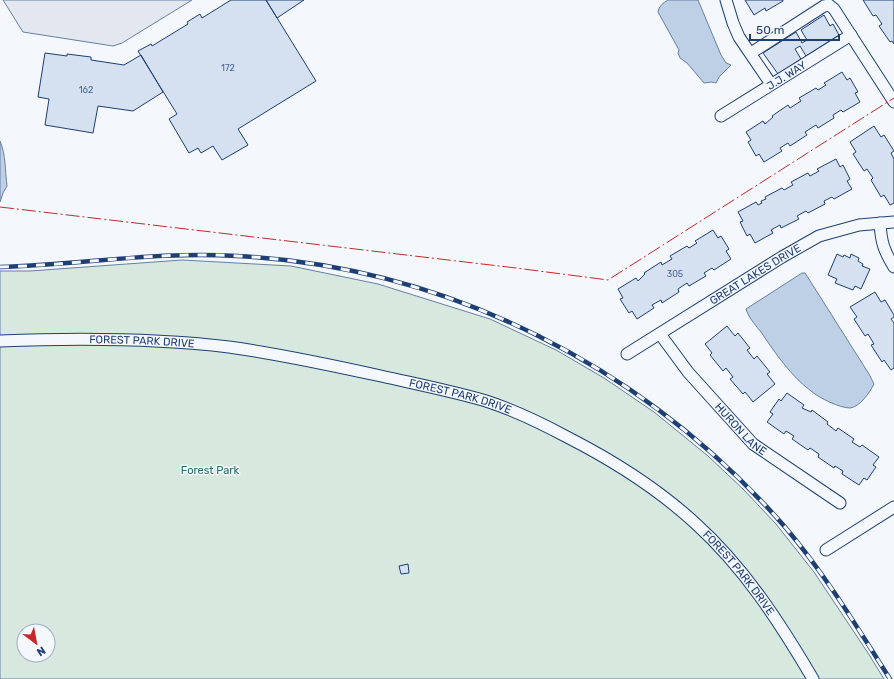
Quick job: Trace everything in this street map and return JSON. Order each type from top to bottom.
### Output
[{"type":"street","points":[[726,0],[733,23],[740,37],[771,84]]},
{"type":"street","points":[[751,53],[824,6],[829,5],[834,9],[894,102]]},
{"type":"street","name":"J.J. WAY","points":[[721,116],[851,35]]},
{"type":"street","name":"GREAT LAKES DRIVE","points":[[627,354],[782,257],[819,236],[859,225],[894,222]]},
{"type":"street","points":[[880,223],[881,239],[894,267]]},
{"type":"street","name":"HURON LANE","points":[[660,334],[688,372],[753,444],[840,503]]},
{"type":"street","name":"FOREST PARK DRIVE","points":[[0,341],[107,339],[230,348],[325,363],[453,392],[487,401],[524,416],[600,454],[634,475],[662,494],[696,523],[719,546],[764,602],[814,679]]},
{"type":"street","points":[[826,550],[894,507]]},
{"type":"green space","name":"Forest Park","points":[[182,260],[291,266],[378,284],[490,319],[556,350],[604,378],[654,412],[708,456],[744,490],[776,524],[814,572],[884,679],[0,679],[0,271],[30,271]]},
{"type":"shaded area","points":[[3,0],[192,0],[122,43],[113,46],[23,32]]},
{"type":"water","points":[[668,0],[698,0],[721,55],[726,63],[731,65],[719,77],[716,83],[704,83],[687,63],[680,58],[678,53],[679,50],[658,12],[659,8]]},
{"type":"water","points":[[0,141],[4,157],[7,186],[0,202]]},
{"type":"water","points":[[802,273],[805,273],[807,276],[874,384],[864,399],[854,407],[846,408],[830,402],[819,397],[804,385],[784,364],[751,320],[747,312],[746,309]]},
{"type":"building","points":[[231,0],[266,0],[316,81],[238,129],[248,145],[222,160],[213,146],[201,153],[198,148],[189,153],[169,119],[177,114],[138,51],[151,44],[152,46],[188,24],[187,22],[200,14],[202,18]]},
{"type":"building","points":[[266,0],[304,0],[277,18]]},
{"type":"building","points":[[745,0],[783,1],[766,11],[765,8],[754,15]]},
{"type":"building","points":[[863,0],[894,0],[894,44],[892,41],[890,42],[879,26],[882,24],[876,15],[873,16]]},
{"type":"building","points":[[824,15],[830,26],[833,24],[839,35],[806,56],[800,46],[795,49],[801,59],[778,74],[763,53],[796,32],[802,43],[807,40],[801,30]]},
{"type":"building","points":[[45,53],[91,57],[91,60],[124,65],[141,55],[163,92],[133,111],[98,106],[93,133],[45,125],[49,99],[38,97]]},
{"type":"building","points":[[842,72],[847,80],[850,78],[858,92],[855,93],[860,102],[843,112],[841,110],[833,115],[834,118],[818,128],[816,125],[805,132],[807,135],[790,146],[788,143],[780,148],[782,151],[764,162],[759,154],[756,156],[748,142],[751,140],[746,132],[763,121],[765,124],[773,117],[772,116],[788,105],[790,108],[801,101],[799,98],[816,88],[818,90],[826,85],[824,83]]},
{"type":"building","points":[[874,126],[881,137],[884,135],[894,151],[891,153],[894,159],[894,203],[890,205],[884,195],[881,197],[871,180],[873,178],[867,169],[864,171],[853,154],[856,152],[850,142]]},
{"type":"building","points":[[836,159],[840,167],[843,165],[850,179],[847,181],[852,189],[834,199],[832,197],[824,201],[825,204],[808,213],[806,211],[797,216],[799,219],[781,228],[780,225],[771,230],[773,233],[755,243],[750,234],[747,236],[740,222],[743,221],[738,212],[756,202],[758,205],[762,203],[761,201],[766,199],[765,197],[782,188],[784,190],[793,185],[791,182],[808,173],[810,176],[819,171],[817,169]]},
{"type":"building","points":[[713,230],[718,238],[721,236],[729,249],[726,251],[731,259],[714,270],[712,268],[704,273],[706,276],[689,286],[687,283],[678,289],[679,292],[662,303],[661,300],[652,305],[654,308],[637,319],[632,311],[629,313],[620,299],[623,298],[618,289],[636,278],[638,281],[645,274],[644,273],[661,262],[662,265],[672,259],[670,256],[687,246],[689,248],[697,243],[695,241]]},
{"type":"building","points":[[837,254],[850,258],[851,254],[859,258],[858,261],[863,264],[862,266],[870,269],[861,289],[855,286],[853,290],[835,283],[837,279],[828,275]]},
{"type":"building","points":[[875,292],[881,302],[885,300],[894,315],[891,319],[894,323],[894,368],[891,370],[884,360],[882,362],[871,345],[874,344],[868,334],[865,336],[854,319],[857,317],[850,307]]},
{"type":"building","points":[[727,326],[735,336],[738,333],[750,348],[747,350],[754,359],[757,356],[770,372],[767,374],[775,384],[753,402],[745,392],[743,394],[730,379],[733,377],[726,368],[723,371],[710,355],[712,353],[705,344]]},
{"type":"building","points":[[787,393],[804,405],[802,408],[811,412],[812,410],[828,422],[827,424],[836,431],[838,428],[854,439],[852,442],[860,447],[862,445],[879,457],[873,465],[876,467],[867,480],[864,478],[859,485],[842,474],[843,471],[835,466],[834,468],[818,457],[819,454],[810,448],[808,450],[792,439],[794,436],[786,431],[784,434],[767,422],[773,414],[770,412],[779,399],[781,401]]},
{"type":"building","points":[[408,564],[409,573],[401,574],[399,566]]},
{"type":"railway","points":[[0,267],[178,255],[237,256],[316,264],[393,281],[467,305],[538,336],[606,374],[671,419],[730,470],[785,527],[814,563],[890,679]]},
{"type":"power","points":[[0,207],[608,280],[894,98]]}]
